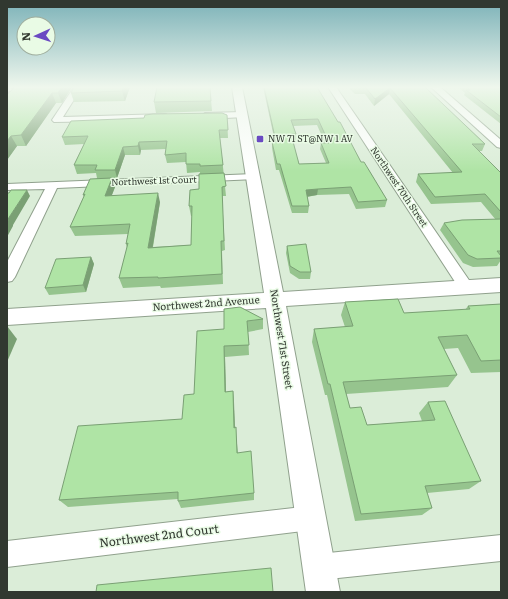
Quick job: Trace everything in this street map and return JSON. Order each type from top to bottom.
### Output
[{"type":"street","points":[[60,115],[57,120],[172,117]]},
{"type":"street","points":[[196,116],[242,115]]},
{"type":"street","name":"Northwest 71st Street","points":[[242,115],[275,299],[323,592]]},
{"type":"street","name":"Northwest 70th Street","points":[[350,115],[466,287]]},
{"type":"street","points":[[466,115],[501,145]]},
{"type":"street","name":"Northwest 1st Court","points":[[7,187],[254,177]]},
{"type":"street","points":[[7,277],[53,185]]},
{"type":"street","name":"Northwest 2nd Avenue","points":[[7,317],[501,285]]},
{"type":"street","name":"Northwest 2nd Court","points":[[7,554],[311,518]]},
{"type":"street","points":[[319,567],[501,548]]},
{"type":"building","points":[[7,115],[36,115],[21,135],[11,136],[7,141]]},
{"type":"building","points":[[145,115],[227,115],[228,130],[219,130],[223,165],[200,166],[200,164],[186,164],[186,153],[165,155],[167,141],[139,142],[138,146],[123,147],[115,170],[95,170],[97,165],[74,165],[88,136],[62,137],[71,121],[144,118]]},
{"type":"building","points":[[270,115],[334,115],[338,122],[340,122],[361,162],[364,162],[387,200],[358,202],[351,187],[318,189],[306,190],[309,206],[292,206],[280,164],[277,164],[272,142],[276,142]],"holes":[[[318,119],[329,143],[321,143],[329,163],[299,164],[291,134],[296,134],[291,120]]]},
{"type":"building","points":[[413,115],[454,115],[485,144],[472,144],[501,173],[501,212],[485,194],[435,197],[418,174],[462,172]]},
{"type":"building","points":[[224,173],[226,186],[222,187],[224,241],[221,241],[222,274],[158,278],[119,278],[128,243],[126,244],[130,224],[70,227],[90,179],[112,178],[105,196],[158,193],[148,248],[191,245],[192,206],[189,206],[190,190],[199,189],[199,174]]},
{"type":"building","points":[[11,190],[27,190],[8,219],[7,223],[7,193]]},
{"type":"building","points":[[501,219],[501,251],[497,251],[501,258],[477,259],[468,255],[444,223],[462,220]]},
{"type":"building","points":[[306,244],[311,272],[300,272],[290,266],[287,246]]},
{"type":"building","points":[[91,257],[83,285],[45,288],[56,259]]},
{"type":"building","points":[[398,299],[404,313],[470,309],[468,306],[501,304],[501,360],[481,361],[467,335],[438,337],[457,375],[343,382],[350,408],[361,407],[367,425],[435,420],[428,402],[445,401],[481,481],[425,486],[432,508],[361,514],[330,384],[328,384],[314,329],[353,326],[345,302]]},
{"type":"building","points":[[240,307],[263,319],[247,321],[249,345],[224,346],[225,392],[233,391],[234,428],[236,427],[237,453],[251,451],[254,493],[178,501],[178,492],[59,500],[78,426],[182,419],[184,395],[194,394],[197,331],[224,329],[224,309]]},
{"type":"building","points":[[271,568],[273,592],[96,592],[97,585]]},
{"type":"place","name":"NW 71 ST@NW 1 AV","points":[[260,139]]}]
